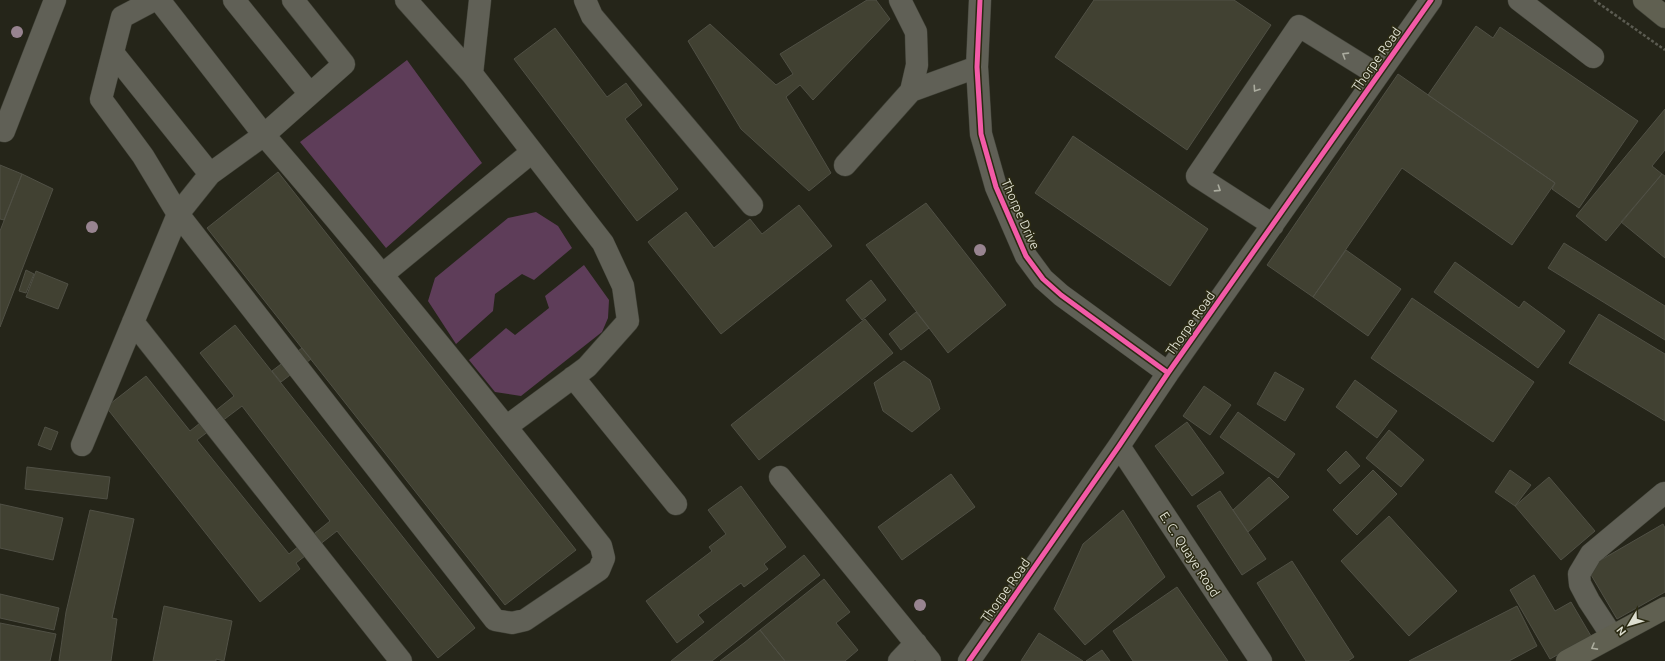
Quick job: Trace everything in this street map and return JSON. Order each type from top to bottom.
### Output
[{"type":"main road","points":[[1568,661],[1665,608]]},
{"type":"street","points":[[0,129],[4,130],[55,0]]},
{"type":"street","points":[[154,0],[122,17],[101,99],[143,156],[178,214],[495,620],[512,623],[525,620],[599,570],[604,558],[601,546],[382,275],[264,135],[159,0]]},
{"type":"street","points":[[234,0],[310,94]]},
{"type":"street","points":[[82,445],[178,214],[210,174],[264,135],[344,64],[293,0]]},
{"type":"street","points":[[406,0],[472,74],[603,243],[623,286],[628,321],[587,366],[506,427]]},
{"type":"street","points":[[472,74],[480,0]]},
{"type":"street","points":[[585,0],[592,16],[752,205]]},
{"type":"street","points":[[900,0],[916,32],[917,65],[911,91]]},
{"type":"street","name":"Thorpe Drive","points":[[980,0],[977,67],[981,134],[996,187],[1026,256],[1042,279],[1061,295],[1168,373]]},
{"type":"street","name":"Thorpe Road","points":[[969,661],[1272,224],[1431,0]]},
{"type":"street","points":[[1519,0],[1593,57]]},
{"type":"street","points":[[1272,224],[1197,176],[1299,26],[1378,75]]},
{"type":"street","points":[[113,53],[210,174]]},
{"type":"street","points":[[844,164],[911,91],[977,67]]},
{"type":"street","points":[[382,275],[532,152]]},
{"type":"street","points":[[133,322],[401,661]]},
{"type":"street","points":[[573,377],[676,504]]},
{"type":"street","name":"E. C. Quaye Road","points":[[1119,446],[1260,661]]},
{"type":"street","points":[[780,477],[930,661]]},
{"type":"street","points":[[1612,636],[1589,601],[1580,584],[1579,574],[1591,554],[1664,492]]},
{"type":"street","points":[[899,661],[916,643]]},
{"type":"path","points":[[1594,0],[1665,50]]},
{"type":"shaded area","points":[[407,60],[482,163],[386,248],[300,142]]},
{"type":"shaded area","points":[[536,212],[558,226],[572,248],[534,280],[522,274],[495,294],[493,311],[456,344],[428,301],[435,278],[508,218]]},
{"type":"shaded area","points":[[584,265],[609,300],[608,318],[602,332],[521,396],[495,392],[469,360],[506,328],[515,335],[549,308],[545,296]]},
{"type":"building","points":[[867,0],[876,0],[890,19],[813,100],[800,85],[786,97],[831,173],[809,191],[741,129],[688,41],[710,24],[776,85],[793,74],[780,54]]},
{"type":"building","points":[[1094,0],[1234,0],[1271,25],[1187,150],[1055,57]]},
{"type":"building","points":[[1476,26],[1493,38],[1500,27],[1638,121],[1579,208],[1552,189],[1555,183],[1428,95]]},
{"type":"building","points":[[555,28],[607,97],[626,83],[642,105],[625,119],[678,189],[637,221],[514,59]]},
{"type":"building","points":[[1398,74],[1555,183],[1512,245],[1402,168],[1313,297],[1267,265]]},
{"type":"building","points":[[1665,109],[1665,150],[1652,166],[1662,174],[1606,241],[1576,216]]},
{"type":"building","points":[[1073,136],[1208,229],[1170,286],[1035,193]]},
{"type":"building","points":[[0,165],[22,174],[4,220],[0,219]]},
{"type":"building","points":[[278,172],[576,550],[505,605],[207,228]]},
{"type":"building","points":[[22,174],[53,189],[0,327],[0,231]]},
{"type":"building","points":[[1662,174],[1665,176],[1665,258],[1621,222]]},
{"type":"building","points":[[926,203],[1006,305],[948,353],[866,245]]},
{"type":"building","points":[[799,205],[832,246],[721,334],[648,242],[686,212],[714,248],[750,219],[762,234]]},
{"type":"building","points":[[1564,243],[1665,306],[1665,340],[1548,268]]},
{"type":"building","points":[[1346,250],[1401,289],[1368,336],[1313,297]]},
{"type":"building","points":[[1455,262],[1519,308],[1524,301],[1565,331],[1538,368],[1434,292]]},
{"type":"building","points":[[26,270],[34,274],[26,293],[19,291]]},
{"type":"building","points":[[36,271],[68,284],[58,309],[26,297]]},
{"type":"building","points":[[871,280],[886,300],[862,320],[846,300]]},
{"type":"building","points":[[1412,298],[1534,382],[1493,442],[1371,358]]},
{"type":"building","points":[[916,312],[929,328],[901,350],[889,334]]},
{"type":"building","points":[[1599,314],[1665,354],[1665,421],[1569,363]]},
{"type":"building","points":[[865,319],[893,353],[759,460],[731,425]]},
{"type":"building","points":[[235,325],[475,628],[438,658],[337,531],[296,563],[300,569],[260,602],[106,407],[146,376],[190,431],[234,396],[200,353]],"holes":[[[242,406],[330,521],[289,554],[197,440]]]},
{"type":"building","points":[[302,348],[311,359],[281,382],[272,371]]},
{"type":"building","points":[[904,361],[930,380],[940,409],[912,432],[883,411],[874,383]]},
{"type":"building","points":[[1275,372],[1304,389],[1285,421],[1257,404]]},
{"type":"building","points":[[1355,380],[1397,411],[1377,438],[1336,407]]},
{"type":"building","points":[[1204,386],[1231,405],[1210,435],[1183,416]]},
{"type":"building","points":[[1238,412],[1295,454],[1278,478],[1220,437]]},
{"type":"building","points":[[1187,422],[1224,473],[1192,496],[1155,446]]},
{"type":"building","points":[[45,427],[58,432],[51,450],[38,445]]},
{"type":"building","points":[[1389,430],[1424,460],[1401,487],[1366,458]]},
{"type":"building","points":[[1346,451],[1360,466],[1340,484],[1327,470]]},
{"type":"building","points":[[27,467],[110,477],[107,499],[25,489]]},
{"type":"building","points":[[1373,470],[1397,494],[1357,535],[1333,510]]},
{"type":"building","points":[[1510,470],[1531,485],[1515,506],[1495,492]]},
{"type":"building","points":[[951,474],[975,507],[902,560],[878,527]]},
{"type":"building","points":[[1269,477],[1289,497],[1248,532],[1233,510]]},
{"type":"building","points":[[1549,477],[1595,531],[1561,560],[1515,506]]},
{"type":"building","points":[[741,486],[786,547],[764,564],[768,569],[744,587],[741,583],[698,615],[704,622],[677,643],[646,601],[712,551],[709,547],[726,534],[708,510]]},
{"type":"building","points":[[1220,491],[1266,559],[1242,575],[1197,506]]},
{"type":"building","points":[[0,504],[63,518],[53,560],[0,548]]},
{"type":"building","points":[[90,510],[134,519],[112,618],[117,619],[111,661],[59,661],[66,612]]},
{"type":"building","points":[[1123,510],[1165,577],[1085,645],[1054,609],[1083,544]]},
{"type":"building","points":[[1389,516],[1457,591],[1409,636],[1341,561]]},
{"type":"building","points":[[1663,524],[1665,528],[1665,592],[1617,619],[1587,568]]},
{"type":"building","points":[[804,555],[820,575],[712,661],[671,661]]},
{"type":"building","points":[[1292,561],[1354,657],[1348,661],[1306,661],[1257,583]]},
{"type":"building","points":[[1534,575],[1555,611],[1571,602],[1591,636],[1550,659],[1510,590]]},
{"type":"building","points":[[824,579],[850,612],[836,623],[858,650],[845,661],[785,661],[760,630]]},
{"type":"building","points":[[1177,587],[1228,661],[1133,661],[1113,631]]},
{"type":"building","points":[[0,594],[59,608],[54,630],[0,618]]},
{"type":"building","points":[[164,606],[232,621],[224,661],[216,659],[216,661],[153,661]]},
{"type":"building","points":[[1517,606],[1537,646],[1509,661],[1409,661]]},
{"type":"building","points":[[0,623],[56,634],[50,661],[0,661]]},
{"type":"building","points":[[760,630],[785,661],[720,661],[744,643]]},
{"type":"building","points":[[1039,633],[1083,661],[1021,661]]},
{"type":"building","points":[[1102,650],[1110,661],[1086,661]]},
{"type":"cycle path","points":[[980,0],[977,67],[981,134],[996,187],[1026,256],[1043,279],[1061,295],[1168,373]]},
{"type":"cycle path","points":[[969,661],[1168,373],[1431,0]]}]
